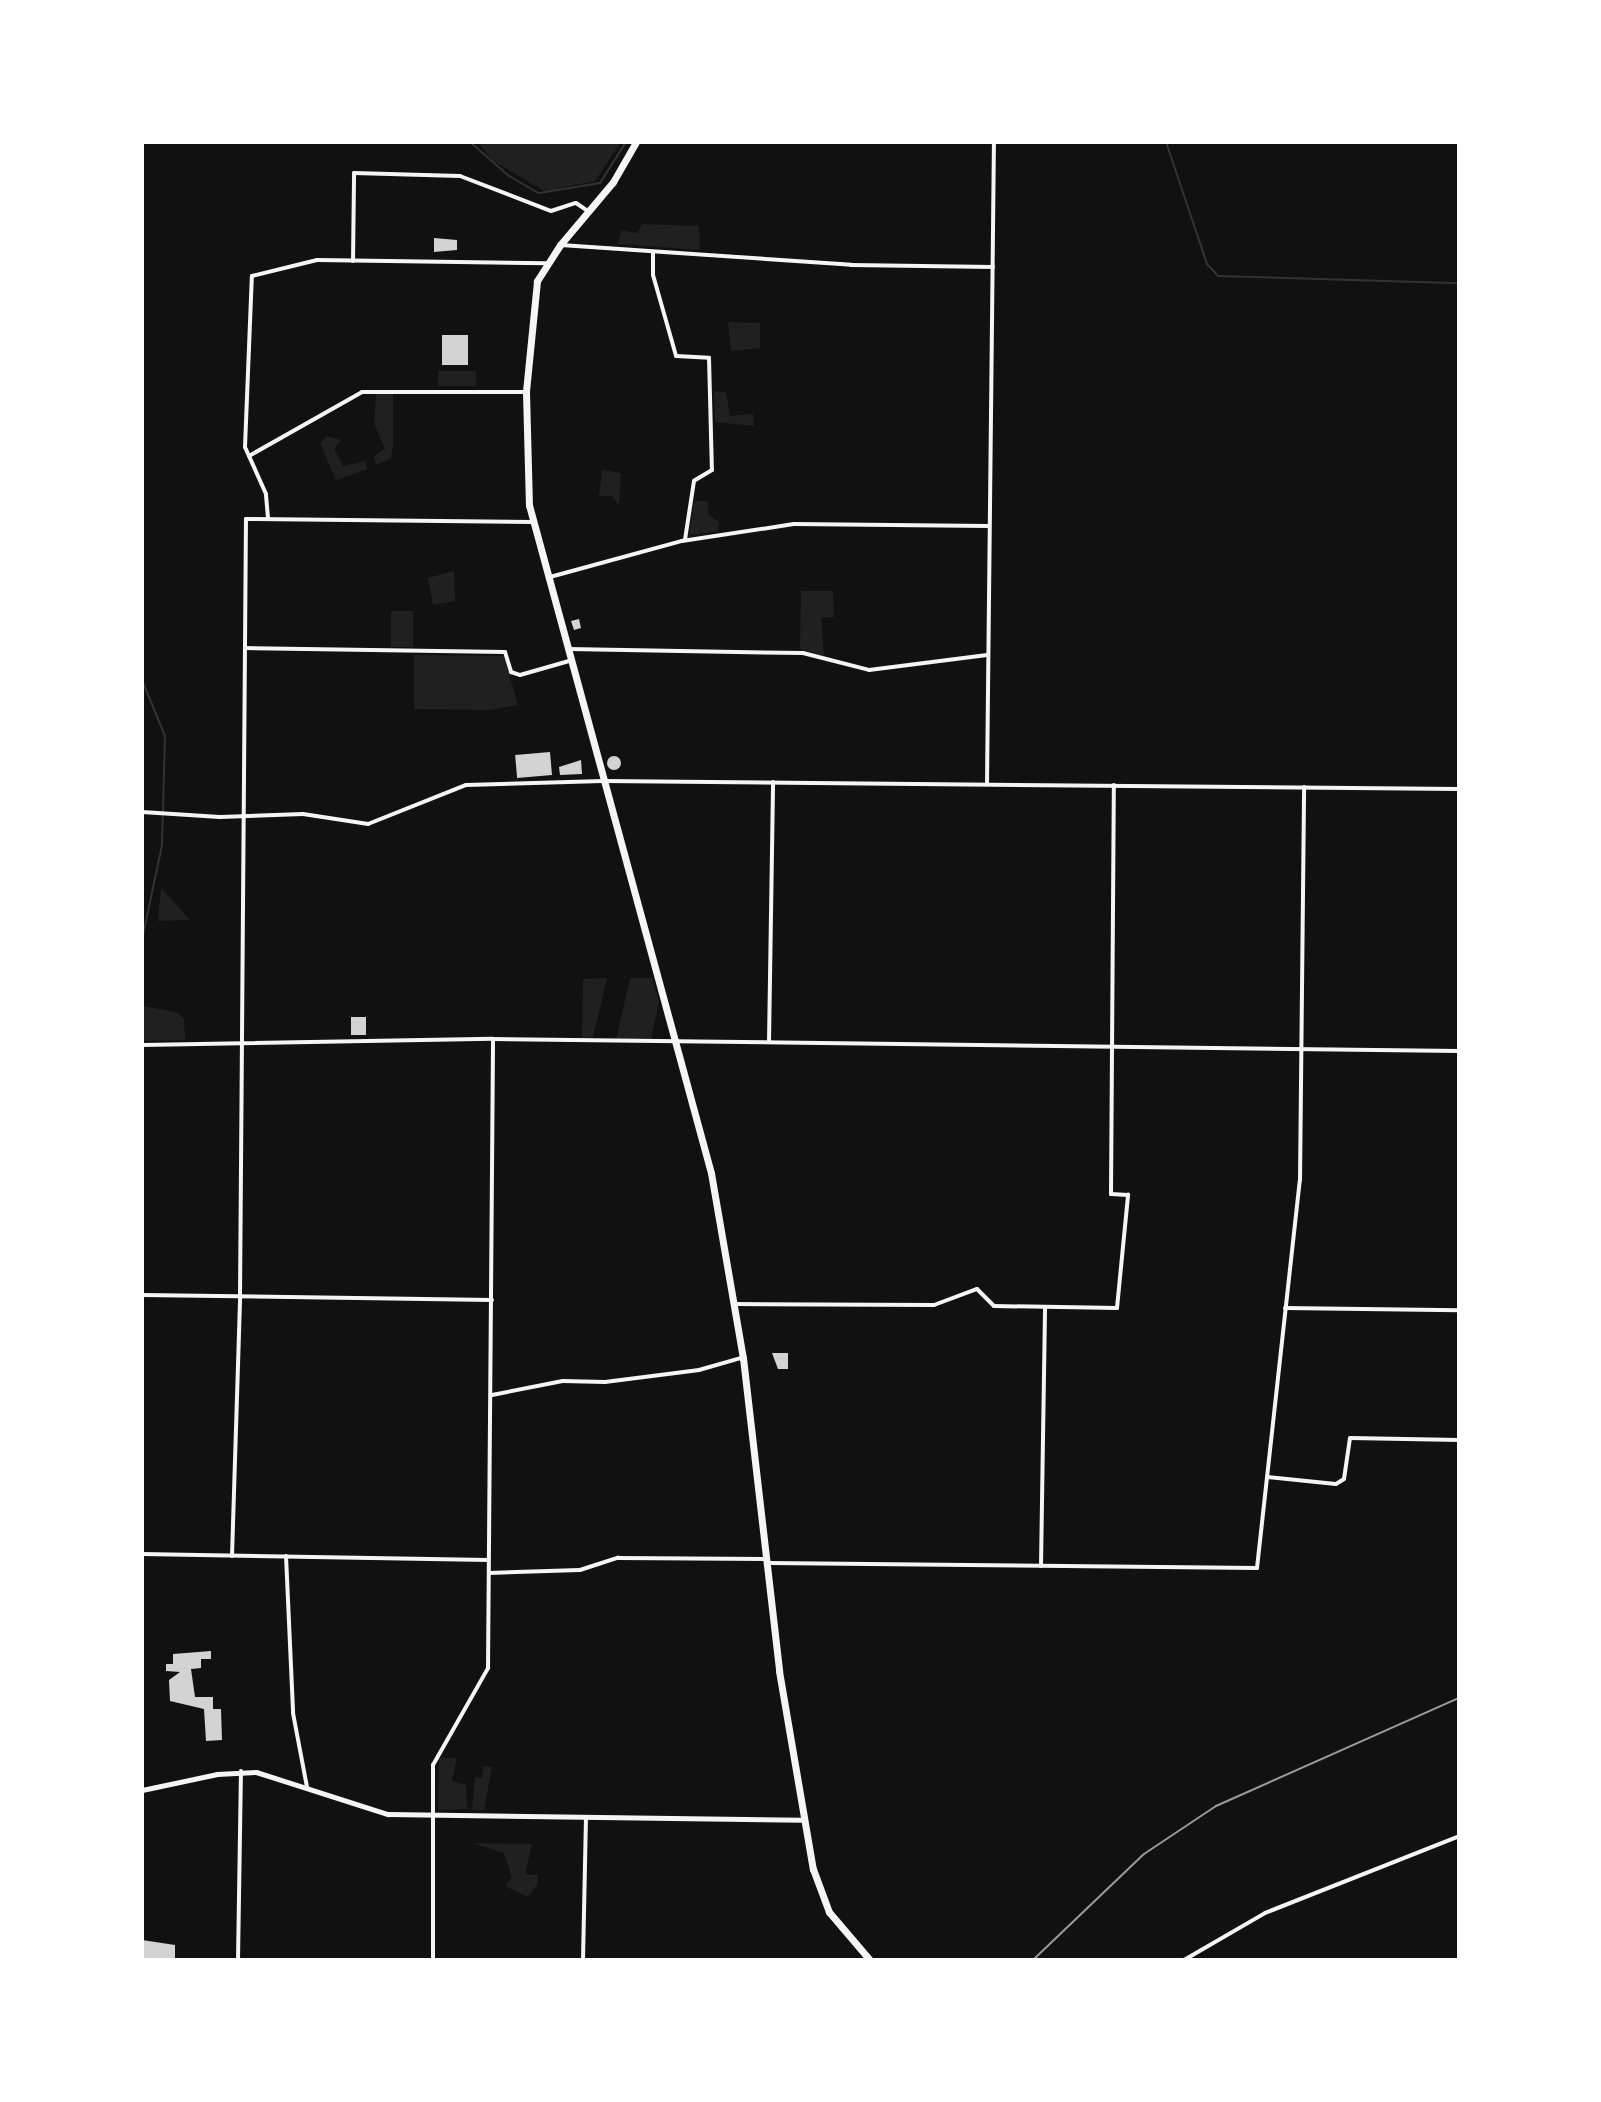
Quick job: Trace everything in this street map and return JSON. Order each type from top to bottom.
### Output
[{"type":"main road","points":[[636,142],[613,182],[546,263],[530,308],[526,392],[532,522],[711,1173],[743,1358],[802,1820],[818,1888],[851,1940],[870,1960]]},
{"type":"street","points":[[987,784],[994,142]]},
{"type":"street","points":[[353,261],[354,173],[460,176],[551,211],[576,203],[588,211]]},
{"type":"street","points":[[560,245],[851,265],[993,267]]},
{"type":"street","points":[[653,253],[653,275],[676,356],[709,358],[712,470],[694,481],[685,541]]},
{"type":"street","points":[[268,518],[266,494],[245,447],[252,276],[317,260],[546,263]]},
{"type":"street","points":[[249,456],[362,392],[526,392]]},
{"type":"street","points":[[232,1556],[240,1297],[246,519],[532,522]]},
{"type":"street","points":[[546,578],[572,575],[685,541],[794,524],[989,526]]},
{"type":"street","points":[[245,648],[505,652],[511,672],[520,675],[569,661]]},
{"type":"street","points":[[565,648],[803,653],[869,670],[988,655]]},
{"type":"street","points":[[142,812],[244,816],[303,814],[368,824],[466,785],[603,781],[1459,789]]},
{"type":"street","points":[[769,1042],[773,782]]},
{"type":"street","points":[[735,1304],[934,1305],[977,1289],[994,1306],[1117,1308],[1128,1195],[1111,1194],[1114,785]]},
{"type":"street","points":[[489,1573],[580,1570],[618,1558],[1257,1568],[1300,1180],[1304,787]]},
{"type":"street","points":[[433,1960],[432,1816],[437,1752],[487,1678],[493,1039]]},
{"type":"street","points":[[142,1045],[241,1040],[493,1039],[676,1044],[769,1042],[1459,1051]]},
{"type":"street","points":[[142,1295],[492,1300]]},
{"type":"street","points":[[1041,1566],[1045,1307]]},
{"type":"street","points":[[1285,1308],[1459,1310]]},
{"type":"street","points":[[492,1395],[563,1381],[605,1382],[699,1370],[743,1358]]},
{"type":"street","points":[[1267,1477],[1336,1484],[1344,1479],[1350,1438],[1459,1440]]},
{"type":"street","points":[[142,1554],[488,1560]]},
{"type":"street","points":[[286,1556],[293,1713],[307,1787]]},
{"type":"street","points":[[238,1960],[241,1771]]},
{"type":"street","points":[[142,1790],[241,1771],[276,1775],[388,1814],[802,1820]]},
{"type":"street","points":[[583,1960],[586,1817]]},
{"type":"street","points":[[1184,1960],[1265,1913],[1459,1836]]},
{"type":"shaded area","points":[[478,142],[621,142],[595,181],[544,191],[492,160]]},
{"type":"shaded area","points":[[642,224],[699,226],[700,250],[618,244],[621,230],[637,233]]},
{"type":"shaded area","points":[[728,322],[760,323],[760,348],[731,351]]},
{"type":"shaded area","points":[[438,371],[476,371],[476,386],[438,386]]},
{"type":"shaded area","points":[[714,391],[726,392],[730,416],[753,414],[754,426],[715,422]]},
{"type":"shaded area","points":[[376,394],[393,394],[393,447],[391,458],[376,465],[374,456],[385,449],[374,424]]},
{"type":"shaded area","points":[[327,436],[341,440],[334,449],[343,466],[366,461],[367,469],[336,480],[320,443]]},
{"type":"shaded area","points":[[602,470],[621,473],[619,505],[612,496],[599,496]]},
{"type":"shaded area","points":[[694,501],[708,501],[708,514],[719,522],[718,531],[689,535]]},
{"type":"shaded area","points":[[454,571],[455,601],[433,605],[428,578]]},
{"type":"shaded area","points":[[801,591],[833,591],[834,617],[821,618],[824,656],[800,649]]},
{"type":"shaded area","points":[[391,611],[413,611],[413,647],[391,647]]},
{"type":"shaded area","points":[[414,655],[504,656],[518,705],[490,710],[414,709]]},
{"type":"shaded area","points":[[161,888],[190,920],[158,921]]},
{"type":"shaded area","points":[[607,978],[593,1037],[582,1038],[583,979]]},
{"type":"shaded area","points":[[630,978],[652,978],[659,1001],[651,1040],[616,1040]]},
{"type":"shaded area","points":[[142,1006],[176,1012],[184,1019],[185,1040],[142,1041]]},
{"type":"shaded area","points":[[439,1758],[457,1758],[452,1781],[466,1785],[467,1809],[438,1810]]},
{"type":"shaded area","points":[[484,1766],[492,1767],[484,1810],[472,1810],[475,1777],[482,1778]]},
{"type":"shaded area","points":[[473,1843],[532,1844],[525,1874],[538,1875],[538,1883],[528,1897],[505,1886],[512,1878],[504,1853]]},
{"type":"building","points":[[434,238],[457,240],[457,250],[434,252]]},
{"type":"building","points":[[442,335],[468,335],[468,365],[442,365]]},
{"type":"building","points":[[579,619],[581,628],[574,630],[571,621]]},
{"type":"building","points":[[550,752],[552,775],[517,778],[515,755]]},
{"type":"building","points":[[614,756],[621,763],[614,770],[607,763]]},
{"type":"building","points":[[581,760],[582,774],[560,775],[559,767]]},
{"type":"building","points":[[351,1017],[366,1017],[366,1035],[351,1035]]},
{"type":"building","points":[[772,1353],[788,1353],[788,1369],[778,1369]]},
{"type":"building","points":[[211,1651],[211,1659],[201,1659],[201,1668],[191,1669],[195,1697],[213,1697],[213,1709],[221,1709],[222,1740],[206,1741],[204,1709],[170,1701],[169,1680],[180,1672],[166,1671],[166,1664],[173,1664],[173,1654]]},
{"type":"building","points":[[142,1940],[175,1945],[175,1960],[142,1960]]},
{"type":"waterway","points":[[470,142],[509,176],[539,193],[600,183],[626,142]]},
{"type":"waterway","points":[[1166,142],[1207,264],[1218,276],[1459,283]]},
{"type":"waterway","points":[[142,680],[165,736],[162,845],[142,940]]},
{"type":"railway","points":[[1033,1960],[1144,1854],[1216,1806],[1459,1698]]}]
